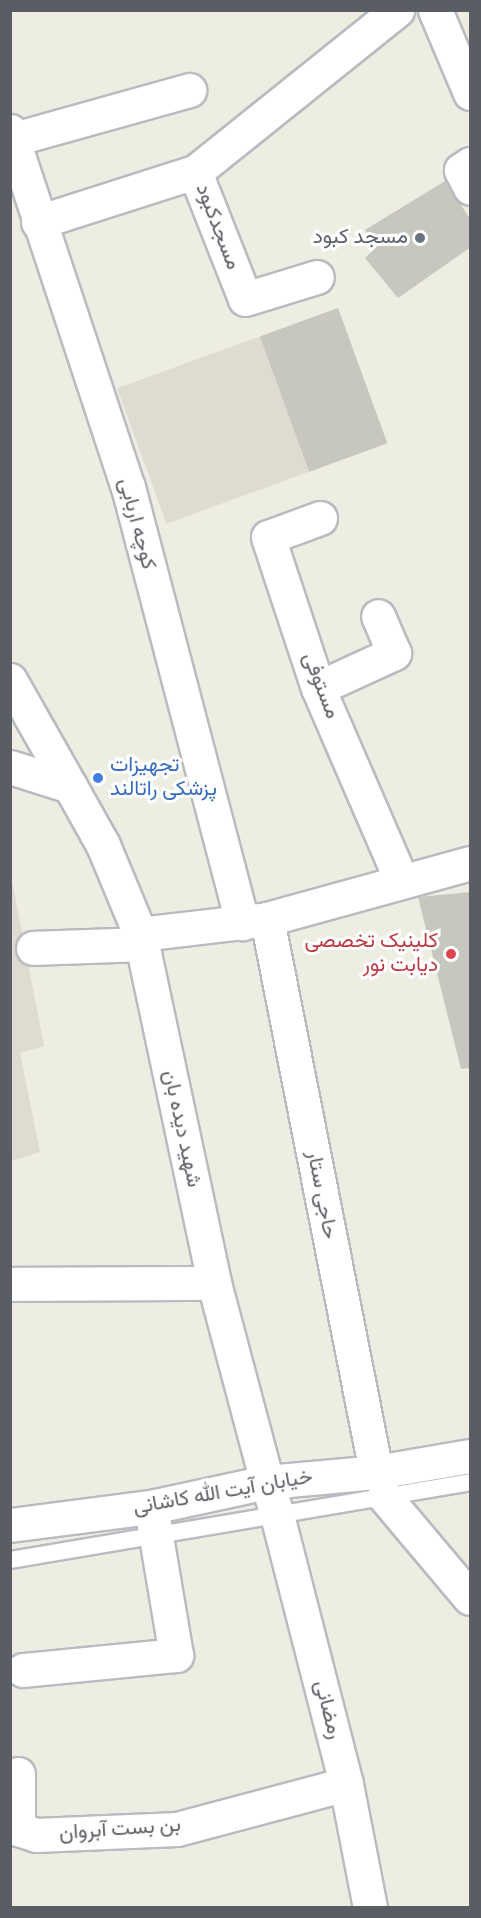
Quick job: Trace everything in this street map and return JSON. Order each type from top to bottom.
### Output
[{"type":"street","points":[[195,172],[397,10]]},
{"type":"street","points":[[435,10],[471,93]]},
{"type":"street","points":[[12,135],[189,90]]},
{"type":"street","name":"کوچه اربابی","points":[[12,135],[38,222],[128,487],[254,921]]},
{"type":"street","points":[[471,164],[461,170],[471,188]]},
{"type":"street","name":"مسجدکبود","points":[[38,222],[195,172],[245,299],[317,277]]},
{"type":"street","name":"مستوفی","points":[[320,518],[268,537],[318,688],[402,882]]},
{"type":"street","points":[[318,688],[394,653],[378,616]]},
{"type":"street","name":"شهید دیده بان","points":[[10,681],[103,844],[141,939],[214,1283],[267,1482]]},
{"type":"street","points":[[10,767],[70,786]]},
{"type":"street","points":[[33,948],[141,939],[254,921],[471,863]]},
{"type":"street","name":"حاجی ستار","points":[[254,921],[380,1484],[471,1598]]},
{"type":"street","points":[[10,1284],[214,1283]]},
{"type":"street","name":"خیابان آیت الله کاشانی","points":[[10,1525],[154,1521],[267,1482],[380,1484],[471,1456]]},
{"type":"street","name":"رمضانی","points":[[267,1482],[346,1784],[370,1908]]},
{"type":"street","points":[[23,1670],[176,1655],[154,1521]]},
{"type":"street","name":"بن بست آبروان","points":[[18,1773],[18,1829],[36,1835],[177,1829],[346,1784]]},
{"type":"lane","points":[[10,1560],[154,1521],[277,1515],[380,1484],[471,1482]]},
{"type":"shaded area","points":[[338,308],[387,443],[166,524],[117,388]]},
{"type":"shaded area","points":[[10,870],[44,1046],[20,1053],[40,1152],[11,1161]]},
{"type":"building","name":"مسجد کبود","points":[[445,181],[471,220],[471,247],[398,298],[365,258],[376,247],[365,230]]},
{"type":"building","points":[[338,308],[387,443],[309,472],[260,336]]},
{"type":"building","name":"کلینیک تخصصی دیابت نور","points":[[471,892],[471,1068],[461,1069],[418,897]]},
{"type":"place","name":"مسجد کبود","points":[[420,238]]},
{"type":"place","name":"تجهیزات پزشکی راتالند","points":[[98,778]]},
{"type":"place","name":"کلینیک تخصصی دیابت نور","points":[[451,954]]}]
